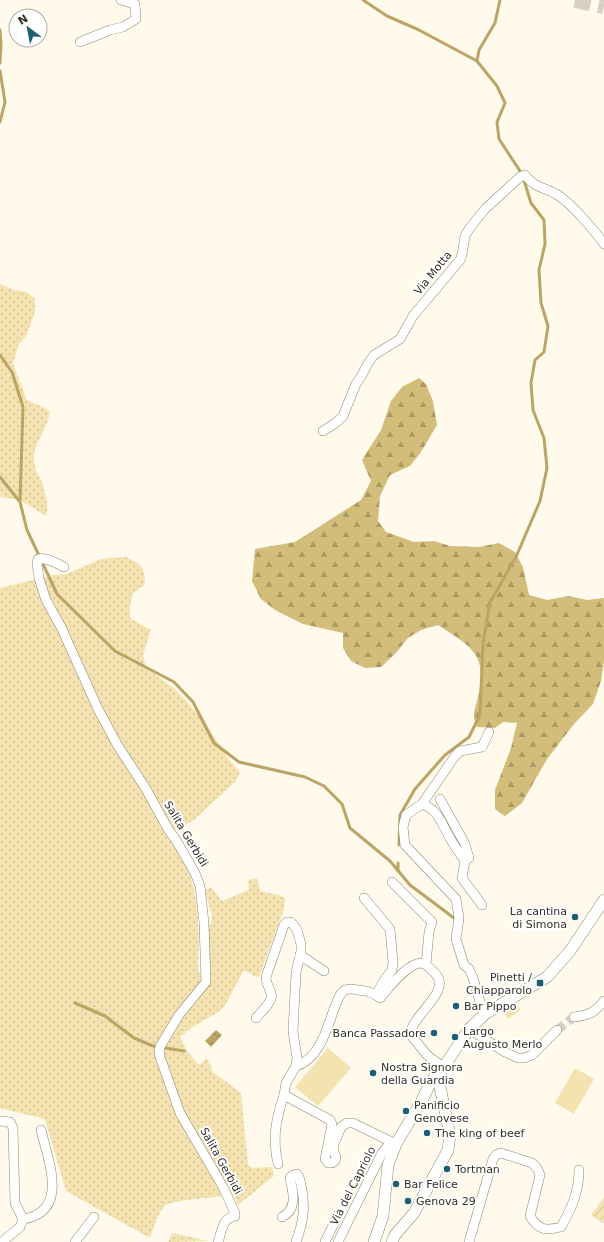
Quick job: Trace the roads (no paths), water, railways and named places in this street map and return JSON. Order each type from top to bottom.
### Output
[{"type":"street","points":[[80,42],[110,30],[123,27],[136,19],[135,4],[121,0]]},
{"type":"street","name":"Via Motta","points":[[323,431],[343,416],[356,384],[374,354],[400,339],[413,316],[460,260],[465,236],[485,209],[523,176],[531,184],[558,194],[599,236],[604,244]]},
{"type":"street","name":"Salita Gerbidi","points":[[64,567],[42,559],[36,564],[46,600],[61,627],[98,709],[118,746],[146,789],[168,829],[188,859],[200,886],[204,923],[206,982],[179,1015],[159,1050],[160,1057],[180,1113],[223,1187],[235,1213],[235,1216],[229,1217],[226,1220],[218,1242]]},
{"type":"street","points":[[486,1013],[480,1002],[469,969],[464,965],[456,939],[460,918],[456,899],[405,845],[403,827],[406,815],[422,804],[455,756],[460,751],[482,747],[489,732]]},
{"type":"street","points":[[440,799],[465,844],[469,858],[465,861],[462,878],[482,905]]},
{"type":"street","points":[[422,804],[430,807],[438,816],[451,840],[465,861]]},
{"type":"street","points":[[392,882],[432,922],[429,932],[426,964]]},
{"type":"street","points":[[364,898],[390,929],[393,962],[392,970],[376,995]]},
{"type":"street","points":[[375,1241],[383,1216],[388,1164],[393,1143],[421,1102],[432,1080],[436,1077],[469,1029],[486,1013],[514,995],[547,977],[570,951],[604,900]]},
{"type":"street","points":[[256,1018],[271,1000],[271,993],[266,983],[266,977],[284,925],[286,922],[292,923],[296,928],[301,944],[296,973],[293,1032],[297,1058],[296,1066],[286,1083],[275,1131],[275,1150],[278,1164]]},
{"type":"street","points":[[385,972],[389,954],[392,950]]},
{"type":"street","points":[[300,955],[324,971]]},
{"type":"street","points":[[296,1066],[304,1064],[322,1042],[339,997],[345,990],[352,989],[371,991],[380,998],[407,969],[415,964],[421,963],[426,964],[438,976],[441,985],[438,993],[416,1019],[410,1034],[427,1055],[443,1067]]},
{"type":"street","points":[[574,1016],[587,1015],[593,1012],[604,1001]]},
{"type":"street","points":[[469,1029],[505,1052],[518,1058],[524,1058],[532,1055],[556,1031],[555,1036],[532,1061]]},
{"type":"street","points":[[392,1242],[395,1235],[414,1214],[448,1150],[450,1135],[439,1082],[436,1077]]},
{"type":"street","points":[[284,1095],[330,1120],[332,1124],[325,1158],[328,1163],[335,1161],[336,1157],[334,1144],[341,1127],[347,1123],[353,1123],[393,1143]]},
{"type":"street","points":[[421,1102],[434,1098],[445,1108]]},
{"type":"street","points":[[0,1121],[10,1122],[13,1128],[15,1203],[23,1219],[20,1227],[2,1242]]},
{"type":"street","points":[[23,1219],[32,1218],[41,1212],[50,1202],[52,1194],[51,1170],[41,1130]]},
{"type":"street","name":"Via del Capriolo","points":[[338,1242],[382,1153],[393,1143]]},
{"type":"street","points":[[469,1242],[493,1158],[496,1155],[501,1154],[532,1163],[537,1168],[540,1175],[530,1216],[534,1224],[550,1230],[561,1227],[569,1214],[577,1192],[579,1170]]},
{"type":"street","points":[[282,1217],[288,1215],[293,1207],[294,1198],[290,1178],[296,1174],[299,1176],[304,1196],[304,1210],[296,1242]]},
{"type":"street","name":"Via del Capriolo","points":[[325,1242],[338,1216]]},
{"type":"street","points":[[75,1242],[94,1217]]},
{"type":"water","points":[[216,1030],[222,1035],[211,1047],[205,1041]]},
{"type":"waterway","points":[[363,0],[387,16],[417,29],[477,61]]},
{"type":"waterway","points":[[399,845],[400,815],[415,789],[445,755],[469,737],[480,715],[483,643],[490,602],[516,557],[540,501],[547,468],[544,438],[533,410],[531,383],[535,360],[544,352],[548,326],[541,303],[539,270],[545,244],[544,220],[531,203],[522,174],[499,139],[497,122],[505,103],[497,86],[477,61],[479,50],[495,23],[500,0]]},
{"type":"waterway","points":[[0,30],[0,63]]},
{"type":"waterway","points":[[0,71],[5,102],[0,122]]},
{"type":"waterway","points":[[0,355],[12,372],[23,407],[20,501]]},
{"type":"waterway","points":[[0,477],[20,502],[27,530],[57,594],[115,651],[174,682],[193,702],[214,743],[239,762],[305,777],[324,786],[342,804],[350,828],[390,861],[410,885],[454,918]]},
{"type":"waterway","points":[[398,863],[398,871]]},
{"type":"waterway","points":[[75,1003],[105,1016],[134,1038],[153,1046],[184,1051]]},
{"type":"tunnel","points":[[575,0],[604,6]]},
{"type":"tunnel","points":[[557,1030],[574,1017]]},
{"type":"place","name":"La cantina di Simona","points":[[575,917]]},
{"type":"place","name":"Pinetti / Chiapparolo","points":[[540,983]]},
{"type":"place","name":"Bar Pippo","points":[[456,1006]]},
{"type":"place","name":"Banca Passadore","points":[[434,1033]]},
{"type":"place","name":"Largo Augusto Merlo","points":[[455,1037]]},
{"type":"place","name":"Nostra Signora della Guardia","points":[[373,1073]]},
{"type":"place","name":"Panificio Genovese","points":[[406,1111]]},
{"type":"place","name":"The king of beef","points":[[427,1133]]},
{"type":"place","name":"Tortman","points":[[447,1169]]},
{"type":"place","name":"Bar Felice","points":[[396,1184]]},
{"type":"place","name":"Genova 29","points":[[408,1201]]}]
